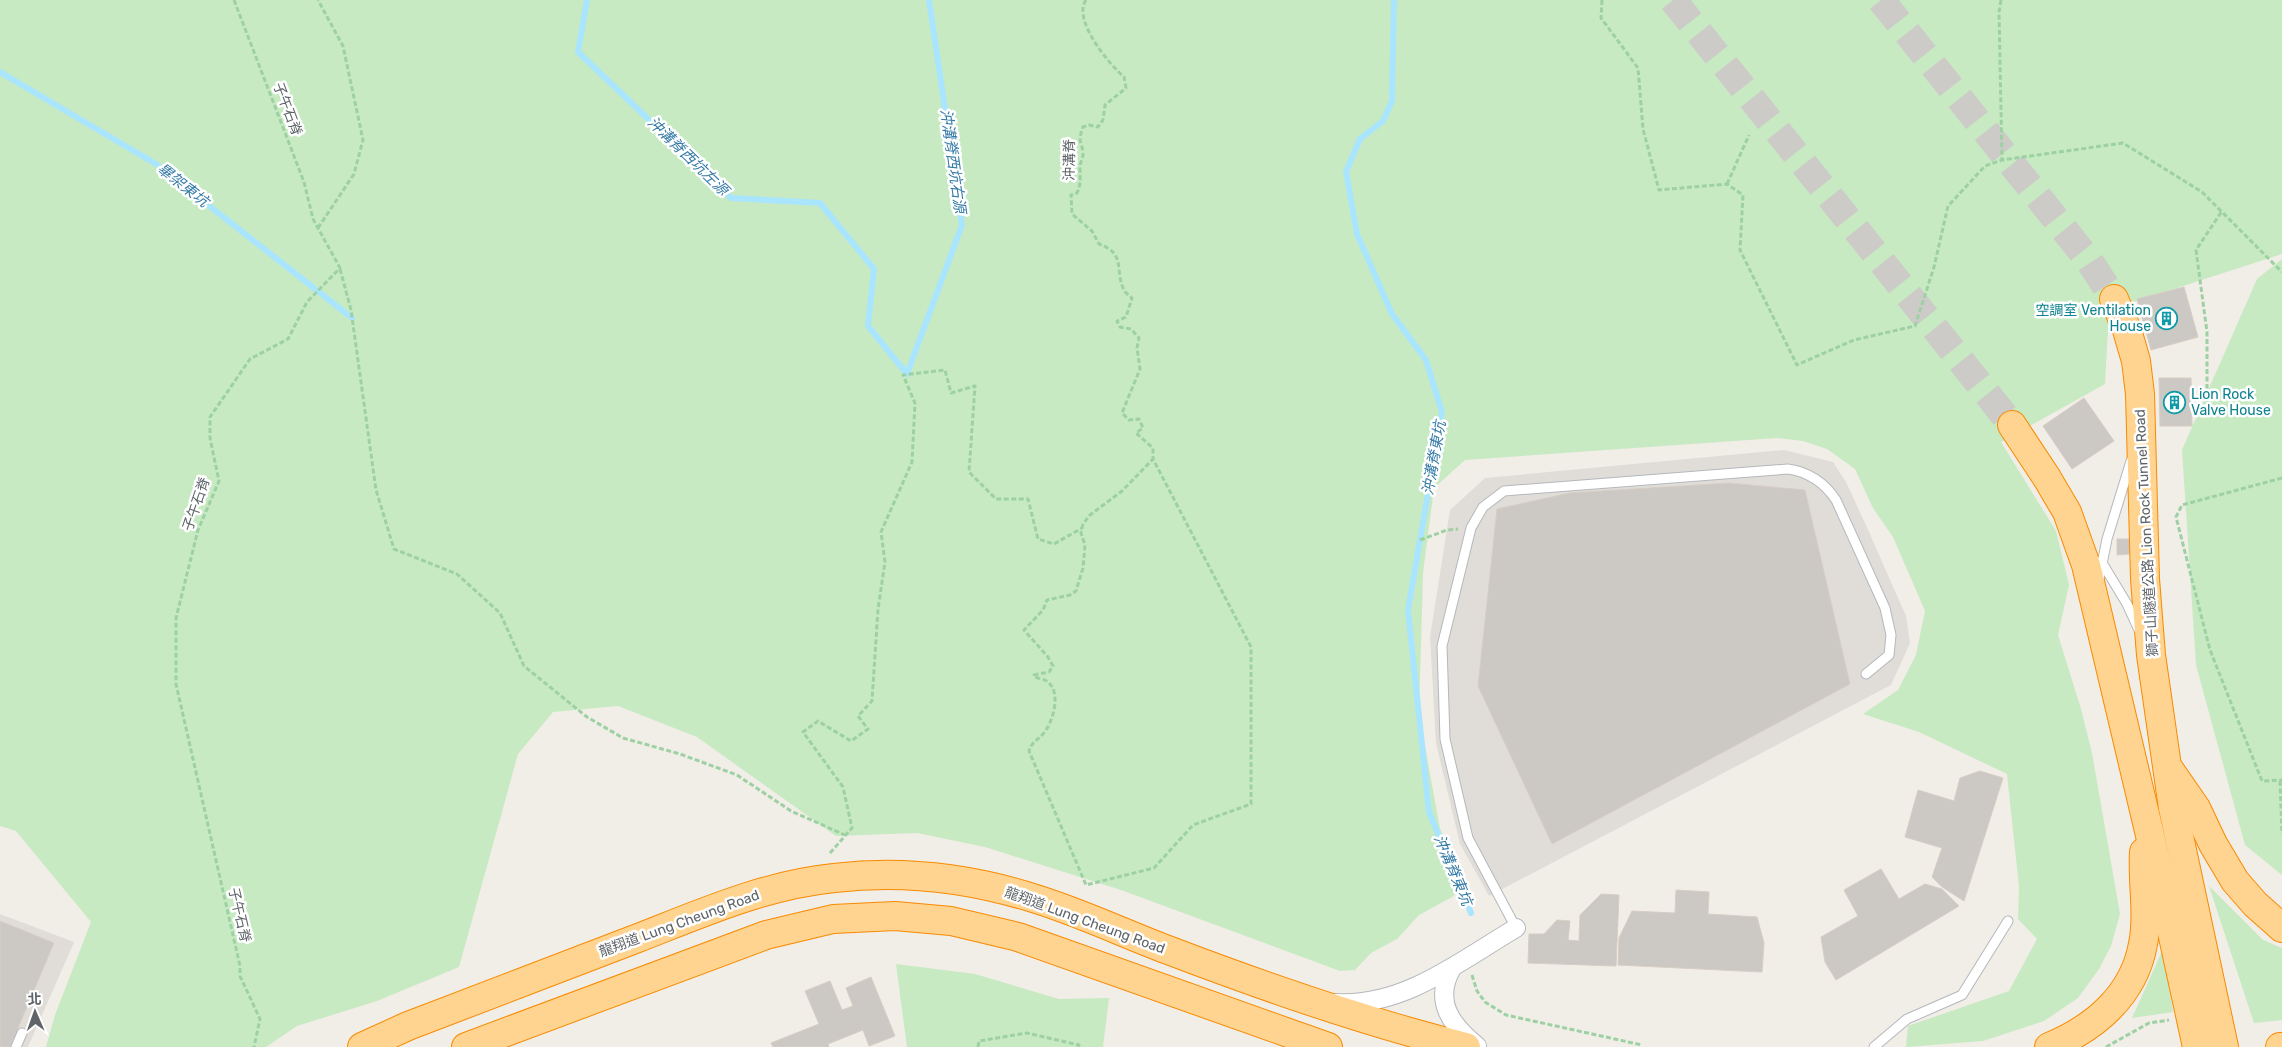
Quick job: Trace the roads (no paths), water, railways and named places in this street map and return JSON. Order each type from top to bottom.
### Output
[{"type":"highway","name":"獅子山隧道公路 Lion Rock Tunnel Road","points":[[2114,299],[2127,330],[2136,361],[2140,394],[2146,554],[2145,578],[2151,655],[2173,808],[2183,920]]},
{"type":"highway","points":[[2012,425],[2047,478],[2072,523],[2095,599],[2147,820],[2183,920],[2209,1036]]},
{"type":"highway","points":[[2167,765],[2196,808],[2213,844],[2235,881],[2255,904],[2282,928]]},
{"type":"highway","points":[[2049,1047],[2072,1038],[2105,1014],[2122,996],[2134,972],[2144,939],[2143,869],[2147,820]]},
{"type":"highway","name":"龍翔道 Lung Cheung Road","points":[[362,1047],[408,1026],[731,902],[792,884],[880,874],[931,876],[984,885],[1033,898],[1170,950],[1317,1002],[1401,1029],[1466,1047]]},
{"type":"highway","points":[[466,1047],[766,935],[833,919],[895,916],[951,921],[1018,937],[1328,1047]]},
{"type":"street","points":[[1317,1002],[1346,1004],[1382,1000],[1406,992],[1452,968],[1516,928]]},
{"type":"street","points":[[1452,968],[1444,987],[1444,1000],[1449,1016],[1462,1033],[1479,1047]]},
{"type":"lane","points":[[2095,599],[2102,562],[2140,425]]},
{"type":"lane","points":[[1516,928],[1468,838],[1445,739],[1442,656],[1442,646],[1471,528],[1483,507],[1504,491],[1788,469],[1807,474],[1830,491],[1841,508],[1885,608],[1891,635],[1889,655],[1866,674]]},
{"type":"lane","points":[[2072,523],[2102,562],[2127,604],[2151,655]]},
{"type":"lane","points":[[1874,1047],[1907,1020],[1962,995],[2008,921]]},
{"type":"lane","points":[[16,1047],[22,1033]]},
{"type":"waterway","name":"沖溝脊西坑左源","points":[[587,0],[578,52],[731,198],[820,203],[874,269],[868,326],[907,374]]},
{"type":"waterway","name":"沖溝脊西坑右源","points":[[907,374],[962,225],[929,0]]},
{"type":"waterway","name":"沖溝脊東坑","points":[[1394,0],[1392,101],[1383,121],[1360,139],[1346,172],[1357,234],[1392,314],[1426,360],[1442,412],[1408,610],[1429,812],[1471,913]]},
{"type":"waterway","name":"畢架東坑","points":[[0,72],[156,164],[352,318]]},
{"type":"tunnel","points":[[1673,0],[2012,425]]},
{"type":"tunnel","points":[[1881,0],[2090,262],[2114,299]]},
{"type":"place","name":"空調室 Ventilation House","points":[[2167,318]]},
{"type":"place","name":"Lion Rock Valve House","points":[[2175,402]]}]
